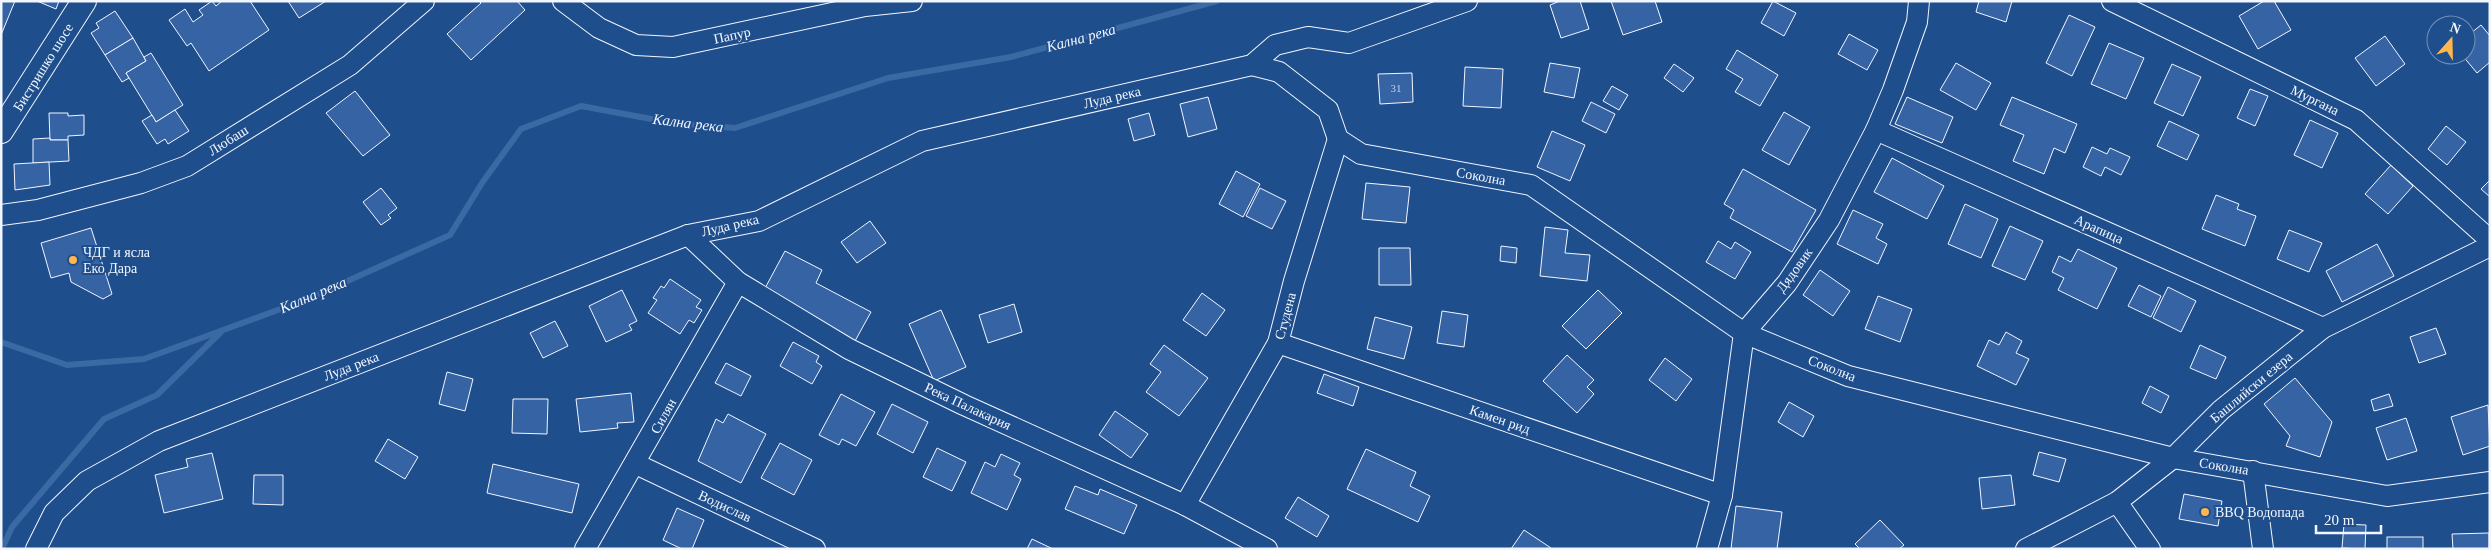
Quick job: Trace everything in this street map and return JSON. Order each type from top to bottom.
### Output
[{"type":"street","name":"Бистришко шосе","points":[[1,131],[84,1]]},
{"type":"street","name":"Любаш","points":[[1,215],[38,210],[141,183],[187,166],[350,65],[424,1]]},
{"type":"street","name":"Папур","points":[[563,1],[599,28],[636,45],[673,47],[866,6],[912,1]]},
{"type":"street","name":"Луда река","points":[[36,549],[54,513],[87,481],[158,441],[688,234],[759,221],[922,141],[1252,65],[1276,45],[1308,37],[1349,43],[1466,1]]},
{"type":"street","name":"Дядовик","points":[[1744,333],[1787,283],[1829,220],[1876,130],[1893,90],[1917,22],[1919,1]]},
{"type":"street","name":"Мургана","points":[[2112,1],[2356,120],[2490,240]]},
{"type":"street","points":[[1252,65],[1279,72],[1328,110],[1338,139]]},
{"type":"street","name":"Арапица","points":[[1876,130],[2323,328]]},
{"type":"street","name":"Соколна","points":[[1338,139],[1361,154],[1531,185],[1744,333],[1848,376],[2173,458],[2387,496],[2490,482]]},
{"type":"street","name":"Студена","points":[[1185,505],[1278,342],[1294,281],[1338,139]]},
{"type":"street","name":"Река Палакария","points":[[688,234],[738,282],[850,350],[964,405],[1185,505],[1267,549]]},
{"type":"street","name":"Башлийски езера","points":[[2026,549],[2117,502],[2173,458],[2221,410],[2323,328],[2490,246]]},
{"type":"street","name":"Силян","points":[[585,549],[636,464],[738,282]]},
{"type":"street","points":[[1706,549],[1722,495],[1744,333]]},
{"type":"street","name":"Камен рид","points":[[1278,342],[1722,495]]},
{"type":"street","name":"Водислав","points":[[636,464],[815,549]]},
{"type":"street","points":[[2253,471],[2263,549]]},
{"type":"street","points":[[2117,502],[2150,549]]},
{"type":"building","points":[[1,1],[15,1],[1,35]]},
{"type":"building","points":[[37,1],[59,1],[56,9]]},
{"type":"building","points":[[212,1],[216,6],[222,1],[250,1],[269,30],[209,71],[191,43],[187,46],[169,20],[185,9],[193,22],[203,15],[199,10]]},
{"type":"building","points":[[288,1],[326,1],[299,18]]},
{"type":"building","points":[[479,1],[517,1],[525,10],[471,60],[447,34],[481,3]]},
{"type":"building","points":[[1560,1],[1580,1],[1589,29],[1561,38],[1550,5]]},
{"type":"building","points":[[1611,1],[1655,1],[1662,22],[1623,35]]},
{"type":"building","points":[[1773,1],[1796,13],[1784,36],[1761,23]]},
{"type":"building","points":[[1979,1],[2012,1],[2006,22],[1976,12]]},
{"type":"building","points":[[2264,1],[2274,1],[2291,30],[2258,49],[2239,16]]},
{"type":"building","points":[[115,11],[133,38],[105,55],[91,33],[99,28],[96,23]]},
{"type":"building","points":[[2069,15],[2095,27],[2072,76],[2046,63]]},
{"type":"building","points":[[2481,25],[2490,36],[2490,62],[2477,73],[2470,65],[2476,65],[2476,29]]},
{"type":"building","points":[[1849,34],[1878,50],[1867,70],[1838,54]]},
{"type":"building","points":[[2385,36],[2405,64],[2376,86],[2355,58]]},
{"type":"building","points":[[133,38],[146,61],[126,73],[129,78],[122,82],[105,55]]},
{"type":"building","points":[[2109,43],[2144,58],[2126,99],[2091,84]]},
{"type":"building","points":[[1737,50],[1778,75],[1760,106],[1735,92],[1743,79],[1726,69]]},
{"type":"building","points":[[151,53],[183,105],[156,122],[126,73],[146,61],[144,57]]},
{"type":"building","points":[[1550,63],[1580,68],[1574,98],[1544,92]]},
{"type":"building","points":[[1956,63],[1991,83],[1976,110],[1940,90]]},
{"type":"building","points":[[1674,64],[1694,78],[1683,92],[1664,78]]},
{"type":"building","points":[[2172,64],[2201,77],[2183,116],[2154,103]]},
{"type":"building","points":[[1465,67],[1503,69],[1501,108],[1463,106]]},
{"type":"building","points":[[1412,73],[1413,102],[1380,104],[1378,74]]},
{"type":"building","points":[[1612,86],[1628,95],[1619,110],[1603,101]]},
{"type":"building","points":[[2250,89],[2268,96],[2255,126],[2237,118]]},
{"type":"building","points":[[355,91],[390,135],[363,156],[326,113]]},
{"type":"building","points":[[1208,97],[1217,129],[1188,137],[1180,104]]},
{"type":"building","points":[[1907,97],[1953,117],[1942,143],[1895,124]]},
{"type":"building","points":[[2012,97],[2077,124],[2065,153],[2054,148],[2044,174],[2013,161],[2024,135],[2000,125]]},
{"type":"building","points":[[1591,102],[1615,114],[1606,133],[1582,121]]},
{"type":"building","points":[[175,110],[189,131],[168,144],[165,139],[157,144],[142,121],[152,115],[156,122]]},
{"type":"building","points":[[1784,112],[1810,127],[1789,165],[1762,150]]},
{"type":"building","points":[[49,113],[68,113],[68,116],[84,115],[84,135],[68,136],[68,140],[50,140]]},
{"type":"building","points":[[1149,113],[1155,135],[1134,141],[1128,119]]},
{"type":"building","points":[[2310,120],[2338,133],[2322,168],[2294,155]]},
{"type":"building","points":[[2169,121],[2199,135],[2187,160],[2157,146]]},
{"type":"building","points":[[2446,126],[2466,142],[2447,165],[2428,149]]},
{"type":"building","points":[[1552,131],[1585,145],[1570,181],[1537,167]]},
{"type":"building","points":[[50,138],[50,140],[68,140],[69,161],[33,163],[33,139]]},
{"type":"building","points":[[2092,147],[2107,154],[2110,148],[2130,157],[2121,175],[2105,167],[2101,176],[2083,167]]},
{"type":"building","points":[[1892,158],[1944,186],[1927,219],[1874,192]]},
{"type":"building","points":[[49,162],[50,185],[15,190],[14,164]]},
{"type":"building","points":[[2391,165],[2413,186],[2388,214],[2365,194]]},
{"type":"building","points":[[1743,169],[1816,210],[1792,252],[1730,218],[1734,210],[1724,204]]},
{"type":"building","points":[[1236,171],[1260,184],[1243,217],[1219,204]]},
{"type":"building","points":[[2490,180],[2490,197],[2481,189]]},
{"type":"building","points":[[1366,183],[1410,187],[1406,223],[1362,219]]},
{"type":"building","points":[[381,188],[397,208],[388,215],[391,218],[381,225],[363,202]]},
{"type":"building","points":[[1260,188],[1286,201],[1272,229],[1246,216]]},
{"type":"building","points":[[2216,195],[2239,204],[2237,209],[2256,216],[2245,246],[2202,229]]},
{"type":"building","points":[[1965,204],[1998,219],[1981,258],[1948,244]]},
{"type":"building","points":[[1853,210],[1883,224],[1876,238],[1887,244],[1878,264],[1837,244]]},
{"type":"building","points":[[870,221],[886,243],[857,263],[841,242]]},
{"type":"building","points":[[2010,226],[2043,241],[2025,280],[1992,266]]},
{"type":"building","points":[[1545,227],[1568,230],[1565,253],[1590,255],[1587,281],[1540,276]]},
{"type":"building","points":[[91,228],[112,294],[103,299],[71,282],[69,273],[51,278],[41,243]]},
{"type":"building","points":[[2289,230],[2322,243],[2309,272],[2277,259]]},
{"type":"building","points":[[1718,241],[1731,249],[1735,242],[1751,252],[1735,279],[1706,262]]},
{"type":"building","points":[[2377,244],[2394,276],[2342,302],[2326,271]]},
{"type":"building","points":[[1501,246],[1517,248],[1516,263],[1500,261]]},
{"type":"building","points":[[1379,248],[1410,248],[1411,285],[1379,285]]},
{"type":"building","points":[[2078,249],[2117,268],[2097,309],[2058,290],[2064,278],[2052,272],[2059,256],[2071,262]]},
{"type":"building","points":[[785,251],[822,270],[816,283],[871,312],[855,341],[763,292]]},
{"type":"building","points":[[1820,270],[1850,291],[1833,316],[1803,295]]},
{"type":"building","points":[[670,279],[701,300],[696,307],[702,310],[694,323],[689,320],[680,334],[648,313],[657,300],[653,298],[661,286],[664,288]]},
{"type":"building","points":[[2139,285],[2161,296],[2151,317],[2128,306]]},
{"type":"building","points":[[2168,287],[2196,301],[2181,332],[2153,318]]},
{"type":"building","points":[[622,290],[637,321],[629,325],[632,330],[606,342],[589,306]]},
{"type":"building","points":[[1598,290],[1622,313],[1586,349],[1562,326]]},
{"type":"building","points":[[1202,293],[1225,310],[1206,336],[1183,320]]},
{"type":"building","points":[[1878,296],[1912,309],[1900,342],[1865,329]]},
{"type":"building","points":[[1014,304],[1022,332],[988,343],[979,315]]},
{"type":"building","points":[[941,310],[966,367],[934,381],[909,324]]},
{"type":"building","points":[[1442,311],[1468,315],[1464,347],[1437,343]]},
{"type":"building","points":[[1375,317],[1412,327],[1404,359],[1367,349]]},
{"type":"building","points":[[555,321],[568,346],[543,358],[530,333]]},
{"type":"building","points":[[2436,328],[2446,354],[2419,363],[2410,337]]},
{"type":"building","points":[[2006,332],[2022,341],[2016,353],[2029,359],[2016,385],[1977,366],[1989,340],[1999,345]]},
{"type":"building","points":[[793,342],[819,356],[816,362],[822,366],[812,384],[780,366]]},
{"type":"building","points":[[1164,345],[1208,378],[1179,416],[1146,392],[1161,372],[1150,364]]},
{"type":"building","points":[[2200,345],[2226,357],[2216,379],[2190,368]]},
{"type":"building","points":[[1567,355],[1594,380],[1587,387],[1594,394],[1577,413],[1543,381]]},
{"type":"building","points":[[1665,358],[1692,379],[1676,401],[1649,380]]},
{"type":"building","points":[[726,363],[751,376],[741,396],[715,383]]},
{"type":"building","points":[[447,372],[473,379],[465,411],[439,404]]},
{"type":"building","points":[[1324,374],[1359,387],[1353,406],[1317,393]]},
{"type":"building","points":[[2295,378],[2332,422],[2320,457],[2286,446],[2290,436],[2264,404]]},
{"type":"building","points":[[2150,386],[2169,396],[2161,413],[2142,403]]},
{"type":"building","points":[[631,393],[634,422],[617,423],[618,428],[580,432],[576,399]]},
{"type":"building","points":[[841,394],[875,412],[856,446],[842,439],[839,445],[819,435]]},
{"type":"building","points":[[2389,394],[2393,406],[2374,411],[2371,400]]},
{"type":"building","points":[[513,399],[548,399],[547,434],[512,433]]},
{"type":"building","points":[[1789,402],[1814,416],[1803,437],[1778,422]]},
{"type":"building","points":[[892,404],[928,422],[913,453],[877,434]]},
{"type":"building","points":[[2488,405],[2490,446],[2463,455],[2451,417]]},
{"type":"building","points":[[1115,411],[1148,434],[1131,458],[1099,435]]},
{"type":"building","points":[[728,414],[766,434],[741,483],[698,461],[716,419],[723,423]]},
{"type":"building","points":[[2406,418],[2417,451],[2387,460],[2376,428]]},
{"type":"building","points":[[388,439],[418,457],[405,479],[375,461]]},
{"type":"building","points":[[780,443],[812,460],[794,495],[761,478]]},
{"type":"building","points":[[937,448],[966,462],[952,491],[923,477]]},
{"type":"building","points":[[1366,449],[1416,472],[1410,486],[1430,496],[1418,522],[1347,489]]},
{"type":"building","points":[[2039,452],[2066,459],[2059,482],[2033,475]]},
{"type":"building","points":[[212,453],[223,499],[164,513],[155,475],[188,467],[186,459]]},
{"type":"building","points":[[1001,454],[1020,463],[1014,475],[1021,479],[1007,510],[971,493],[985,462],[995,467]]},
{"type":"building","points":[[493,464],[579,484],[572,513],[487,493]]},
{"type":"building","points":[[254,475],[283,475],[283,505],[253,504]]},
{"type":"building","points":[[2011,475],[2015,505],[1982,509],[1979,478]]},
{"type":"building","points":[[1075,486],[1098,495],[1100,489],[1137,505],[1124,534],[1065,509]]},
{"type":"building","points":[[2184,494],[2222,501],[2218,526],[2179,519]]},
{"type":"building","points":[[1298,497],[1329,516],[1317,537],[1285,518]]},
{"type":"building","points":[[1736,506],[1782,512],[1777,549],[1731,549]]},
{"type":"building","points":[[677,508],[704,520],[692,549],[682,549],[663,540]]},
{"type":"building","points":[[1880,520],[1904,545],[1899,549],[1860,549],[1855,544]]},
{"type":"building","points":[[2344,524],[2366,525],[2365,549],[2342,548]]},
{"type":"building","points":[[1524,530],[1551,548],[1511,549]]},
{"type":"building","points":[[2489,533],[2489,549],[2453,549],[2452,534]]},
{"type":"building","points":[[2387,537],[2423,537],[2423,549],[2387,549]]},
{"type":"building","points":[[1032,539],[1053,549],[1027,549]]},
{"type":"waterway","name":"Кална река","points":[[1,342],[67,365],[144,359],[305,300],[450,235],[482,183],[521,129],[581,106],[673,123],[735,128],[888,78],[1011,57],[1217,1]]},
{"type":"waterway","points":[[2,549],[12,527],[104,419],[157,395],[221,332]]},
{"type":"place","name":"ЧДГ и ясла Еко Дара","points":[[73,260]]},
{"type":"place","name":"BBQ Водопада","points":[[2205,512]]}]
